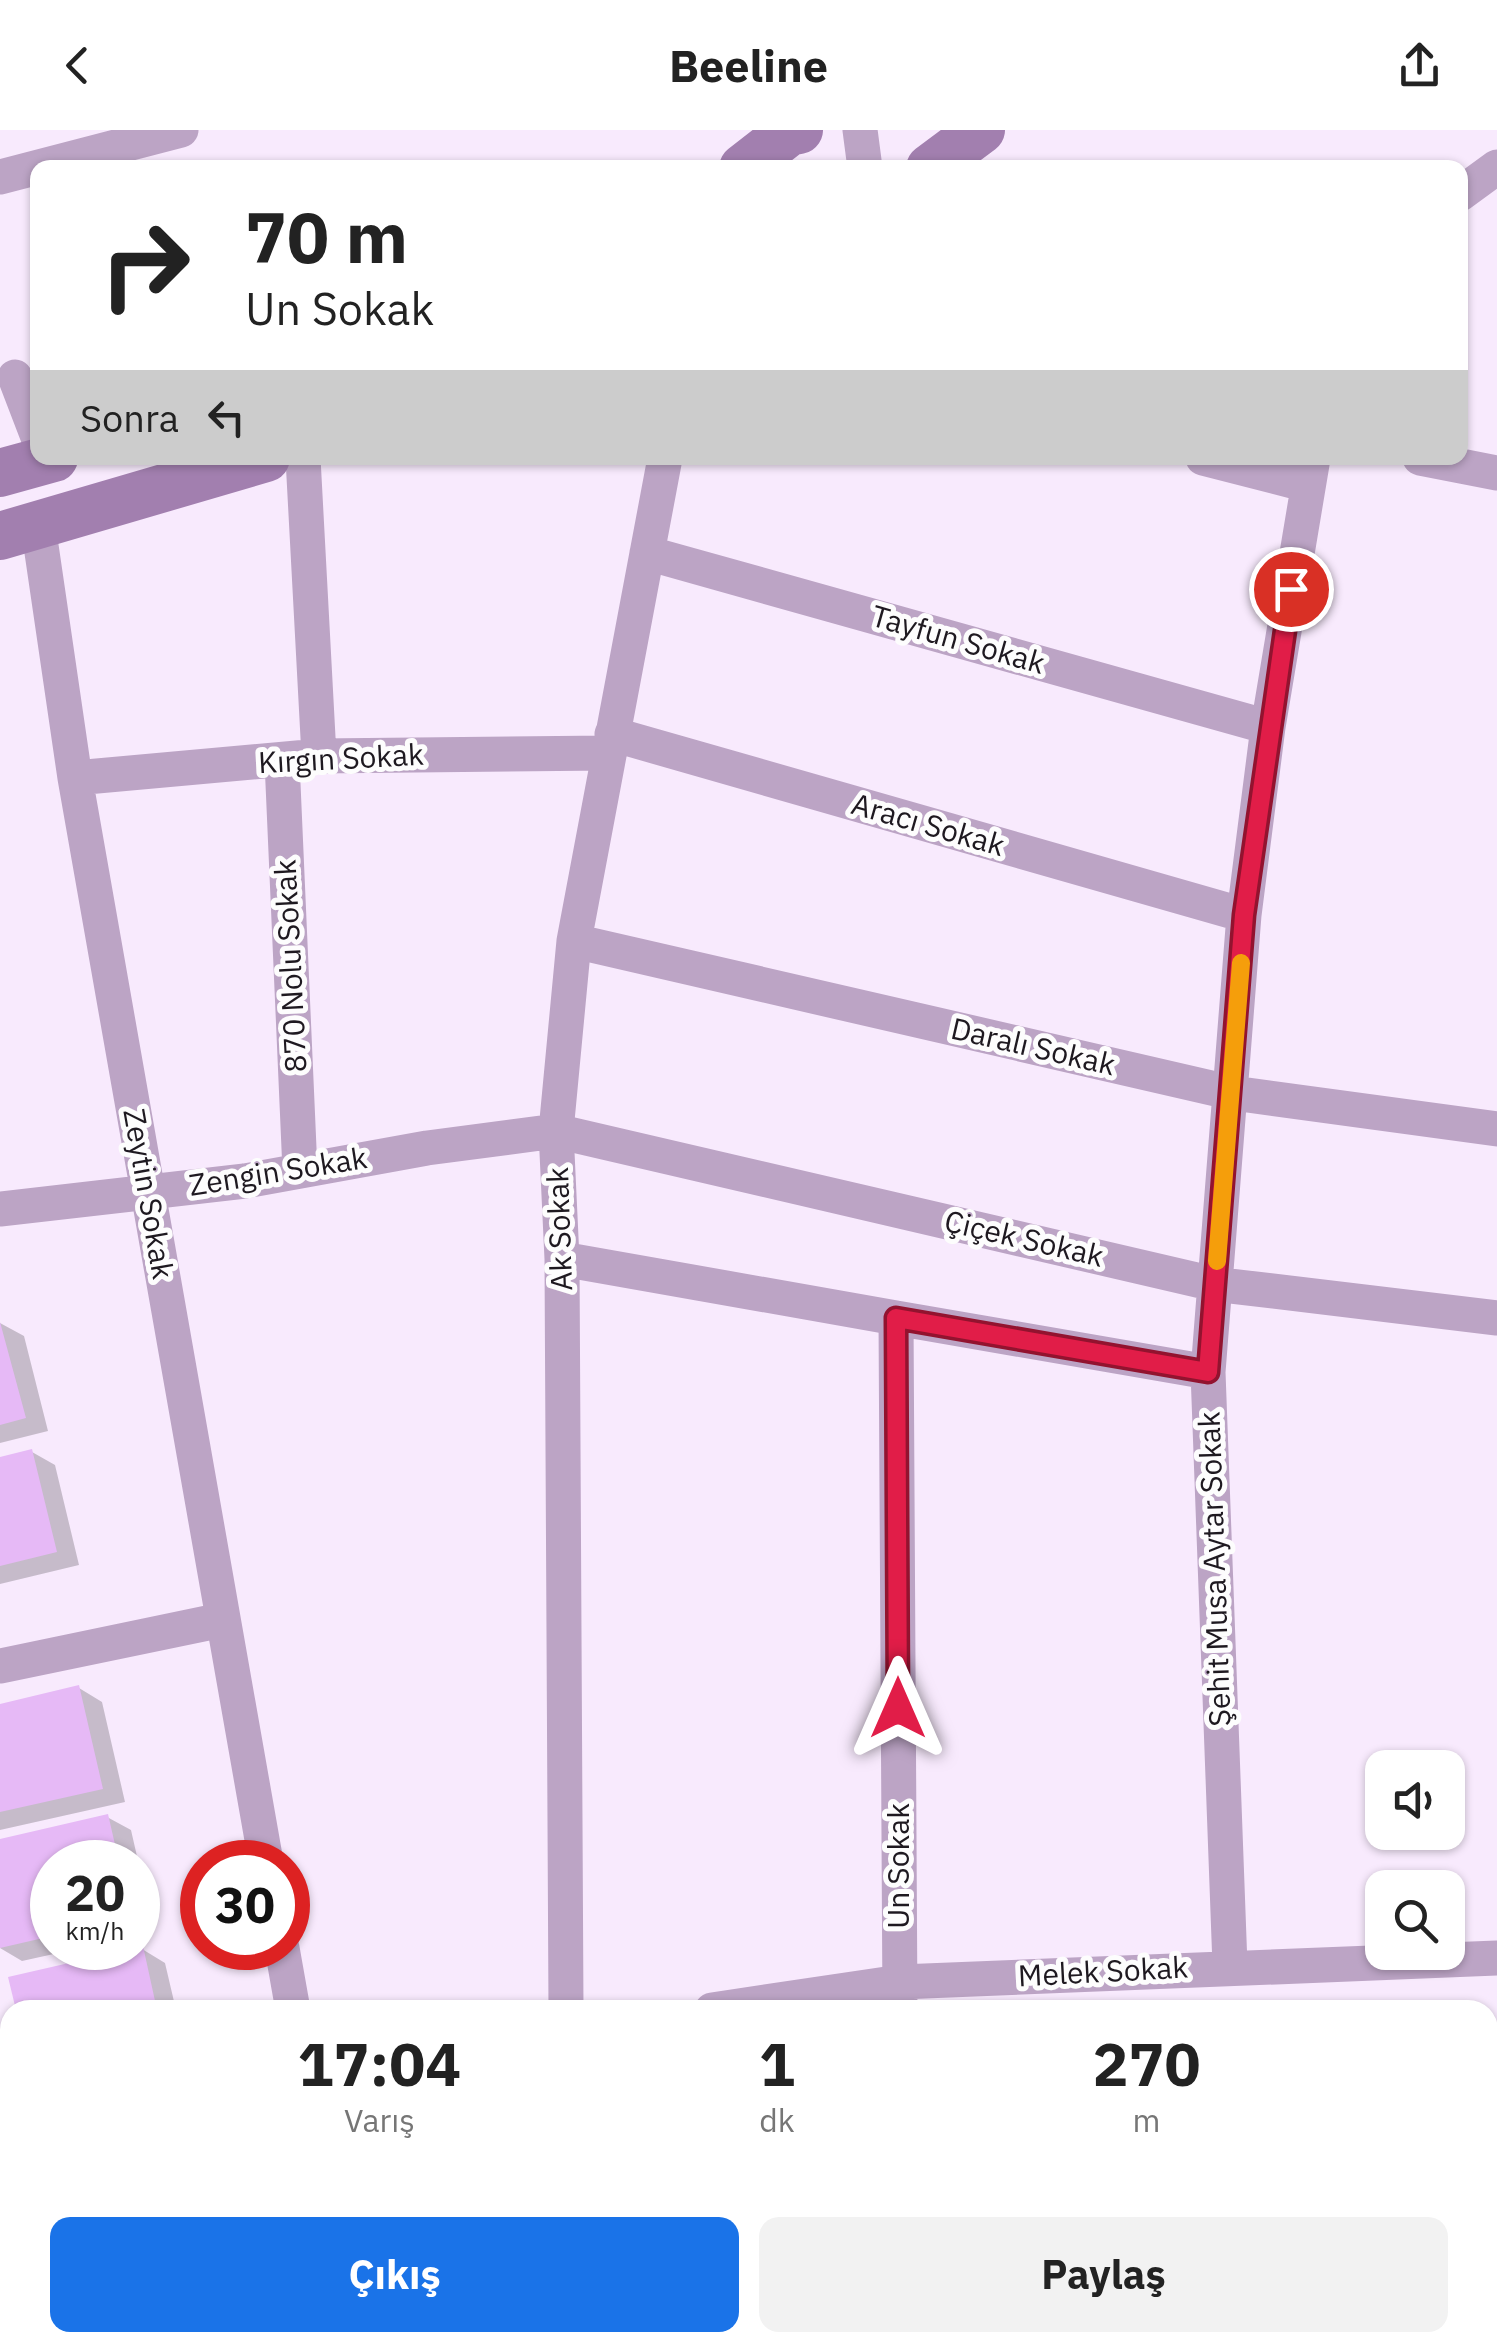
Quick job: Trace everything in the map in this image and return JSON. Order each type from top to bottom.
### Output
[{"type":"main road","points":[[752,160],[789,132],[799,130]]},
{"type":"main road","points":[[941,160],[982,130]]},
{"type":"main road","points":[[0,473],[30,460]]},
{"type":"main road","points":[[19,530],[242,465]]},
{"type":"street","points":[[65,160],[181,130]]},
{"type":"street","points":[[743,160],[744,130]]},
{"type":"street","points":[[860,130],[864,160]]},
{"type":"street","points":[[1468,188],[1497,167]]},
{"type":"street","points":[[0,177],[30,169]]},
{"type":"street","points":[[18,377],[30,410]]},
{"type":"street","points":[[303,465],[320,756]]},
{"type":"street","name":"Ak Sokak","points":[[566,2000],[562,1260],[556,1131],[574,940],[664,465]]},
{"type":"street","points":[[1261,465],[1310,471]]},
{"type":"street","points":[[1456,465],[1497,473]]},
{"type":"street","name":"Şehit Musa Aytar Sokak","points":[[1230,1966],[1208,1372],[1233,1093],[1244,915],[1268,727],[1310,471]]},
{"type":"street","name":"Zeytin Sokak","points":[[19,530],[75,778],[262,1840]]},
{"type":"street","name":"Tayfun Sokak","points":[[647,552],[1268,727]]},
{"type":"street","name":"Kırgın Sokak","points":[[75,778],[320,756],[610,743]]},
{"type":"street","name":"Aracı Sokak","points":[[610,743],[1244,915]]},
{"type":"street","name":"870 Nolu Sokak","points":[[282,760],[300,1171]]},
{"type":"street","name":"Daralı Sokak","points":[[574,940],[1233,1093],[1497,1129]]},
{"type":"street","name":"Zengin Sokak","points":[[0,1209],[300,1171],[427,1148],[556,1131]]},
{"type":"street","name":"Çiçek Sokak","points":[[556,1131],[1214,1284],[1497,1318]]},
{"type":"street","points":[[562,1260],[1208,1372]]},
{"type":"street","name":"Un Sokak","points":[[896,1318],[900,1996]]},
{"type":"street","points":[[0,1666],[222,1620]]},
{"type":"street","name":"Melek Sokak","points":[[846,2000],[1230,1966],[1497,1958]]},
{"type":"street","points":[[286,1970],[292,2000]]},
{"type":"building","points":[[0,1322],[26,1418],[0,1425]]},
{"type":"building","points":[[32,1449],[57,1552],[0,1566],[0,1457]]},
{"type":"building","points":[[79,1685],[103,1789],[0,1812],[0,1704]]},
{"type":"building","points":[[108,1814],[114,1840],[30,1840],[30,1941],[0,1948],[0,1839]]},
{"type":"building","points":[[38,1970],[148,1970],[155,2000],[14,2000],[8,1977]]},
{"type":"slow traffic","points":[[1217,1261],[1241,963]]},
{"type":"route","points":[[898,1708],[896,1318],[1208,1372],[1233,1093],[1244,915],[1268,727],[1291,589]]}]
